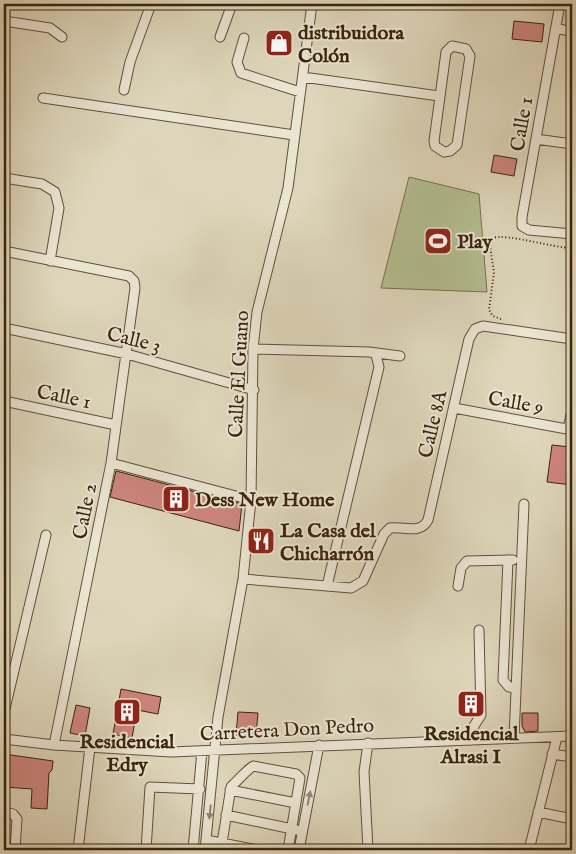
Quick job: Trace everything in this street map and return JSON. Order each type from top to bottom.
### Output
[{"type":"street","points":[[124,90],[130,62],[151,4]]},
{"type":"street","points":[[220,37],[232,4]]},
{"type":"street","name":"Calle El Guano","points":[[205,850],[218,717],[243,579],[251,500],[254,390],[253,349],[256,312],[288,188],[312,4]]},
{"type":"street","name":"Calle 1","points":[[560,4],[522,226],[529,230],[572,234]]},
{"type":"street","points":[[4,21],[50,28],[62,37]]},
{"type":"street","points":[[556,28],[572,32]]},
{"type":"street","points":[[244,38],[237,62],[241,73],[300,92]]},
{"type":"street","points":[[452,46],[461,46],[468,51],[470,56],[457,145],[450,152],[438,149],[434,141],[439,96],[446,52],[452,46]]},
{"type":"street","points":[[303,77],[439,96]]},
{"type":"street","points":[[43,98],[294,136]]},
{"type":"street","points":[[536,139],[572,144]]},
{"type":"street","points":[[4,178],[42,184],[55,192],[59,208],[50,261],[4,251]]},
{"type":"street","name":"Calle 2","points":[[50,261],[129,276],[134,281],[127,354],[111,463],[54,745]]},
{"type":"street","name":"Calle 8A","points":[[327,586],[351,588],[363,581],[384,534],[390,528],[417,529],[424,526],[428,520],[470,339],[475,329],[483,326],[572,339]]},
{"type":"street","name":"Calle 3","points":[[4,328],[127,354],[254,390]]},
{"type":"street","points":[[253,349],[368,352],[376,355],[400,356]]},
{"type":"street","points":[[243,579],[327,586],[380,367],[376,355]]},
{"type":"street","name":"Calle 1","points":[[4,401],[116,425]]},
{"type":"street","name":"Calle 9","points":[[454,408],[570,429]]},
{"type":"street","points":[[570,429],[572,410]]},
{"type":"street","points":[[111,463],[251,500]]},
{"type":"street","points":[[514,738],[524,504]]},
{"type":"street","points":[[4,712],[46,535]]},
{"type":"street","points":[[458,586],[461,568],[467,560],[521,560]]},
{"type":"street","points":[[508,560],[503,680],[509,688],[516,688]]},
{"type":"street","points":[[471,739],[472,729],[481,715],[479,630]]},
{"type":"street","name":"Carretera Don Pedro","points":[[4,739],[54,745],[172,752],[572,736]]},
{"type":"street","points":[[529,850],[557,737]]},
{"type":"street","points":[[368,743],[364,772],[368,850]]},
{"type":"street","points":[[299,850],[319,745]]},
{"type":"street","points":[[78,850],[90,747]]},
{"type":"street","points":[[194,850],[202,751]]},
{"type":"street","points":[[552,754],[572,757]]},
{"type":"street","points":[[222,843],[230,790],[232,785],[241,779],[250,766],[296,774],[300,778],[288,850]]},
{"type":"street","points":[[146,850],[150,787],[200,789]]},
{"type":"street","points":[[230,790],[296,804]]},
{"type":"street","points":[[4,812],[16,816],[18,822],[15,850]]},
{"type":"street","points":[[538,812],[572,819]]},
{"type":"street","points":[[226,815],[302,831]]},
{"type":"street","points":[[206,840],[258,850]]},
{"type":"path","points":[[503,319],[493,316],[489,310],[494,272],[490,246],[493,238],[572,248]]},
{"type":"green space","name":"Play","points":[[409,177],[479,194],[487,292],[381,288]]},
{"type":"building","points":[[514,21],[544,24],[542,42],[512,39]]},
{"type":"building","points":[[494,155],[517,159],[514,176],[491,172]]},
{"type":"building","points":[[552,445],[570,447],[568,464],[572,464],[572,485],[547,482]]},
{"type":"building","name":"Dess New Home","points":[[116,471],[242,504],[239,531],[110,497]]},
{"type":"building","name":"Residencial Edry","points":[[121,689],[161,697],[158,714],[137,710],[132,738],[113,734]]},
{"type":"building","name":"Residencial Alrasi I","points":[[465,692],[474,692],[475,713],[473,717],[463,716]]},
{"type":"building","points":[[76,705],[90,708],[85,736],[70,733]]},
{"type":"building","points":[[238,712],[258,713],[256,736],[236,735]]},
{"type":"building","points":[[522,713],[538,713],[538,731],[525,732],[522,726]]},
{"type":"building","points":[[4,754],[53,761],[52,770],[49,773],[47,809],[31,808],[32,789],[4,787]]},
{"type":"place","name":"distribuidora Colón","points":[[279,43]]},
{"type":"place","name":"Play","points":[[438,241]]},
{"type":"place","name":"Dess New Home","points":[[176,499]]},
{"type":"place","name":"La Casa del Chicharrón","points":[[261,541]]},
{"type":"place","name":"Residencial Alrasi I","points":[[471,704]]},
{"type":"place","name":"Residencial Edry","points":[[127,712]]}]
